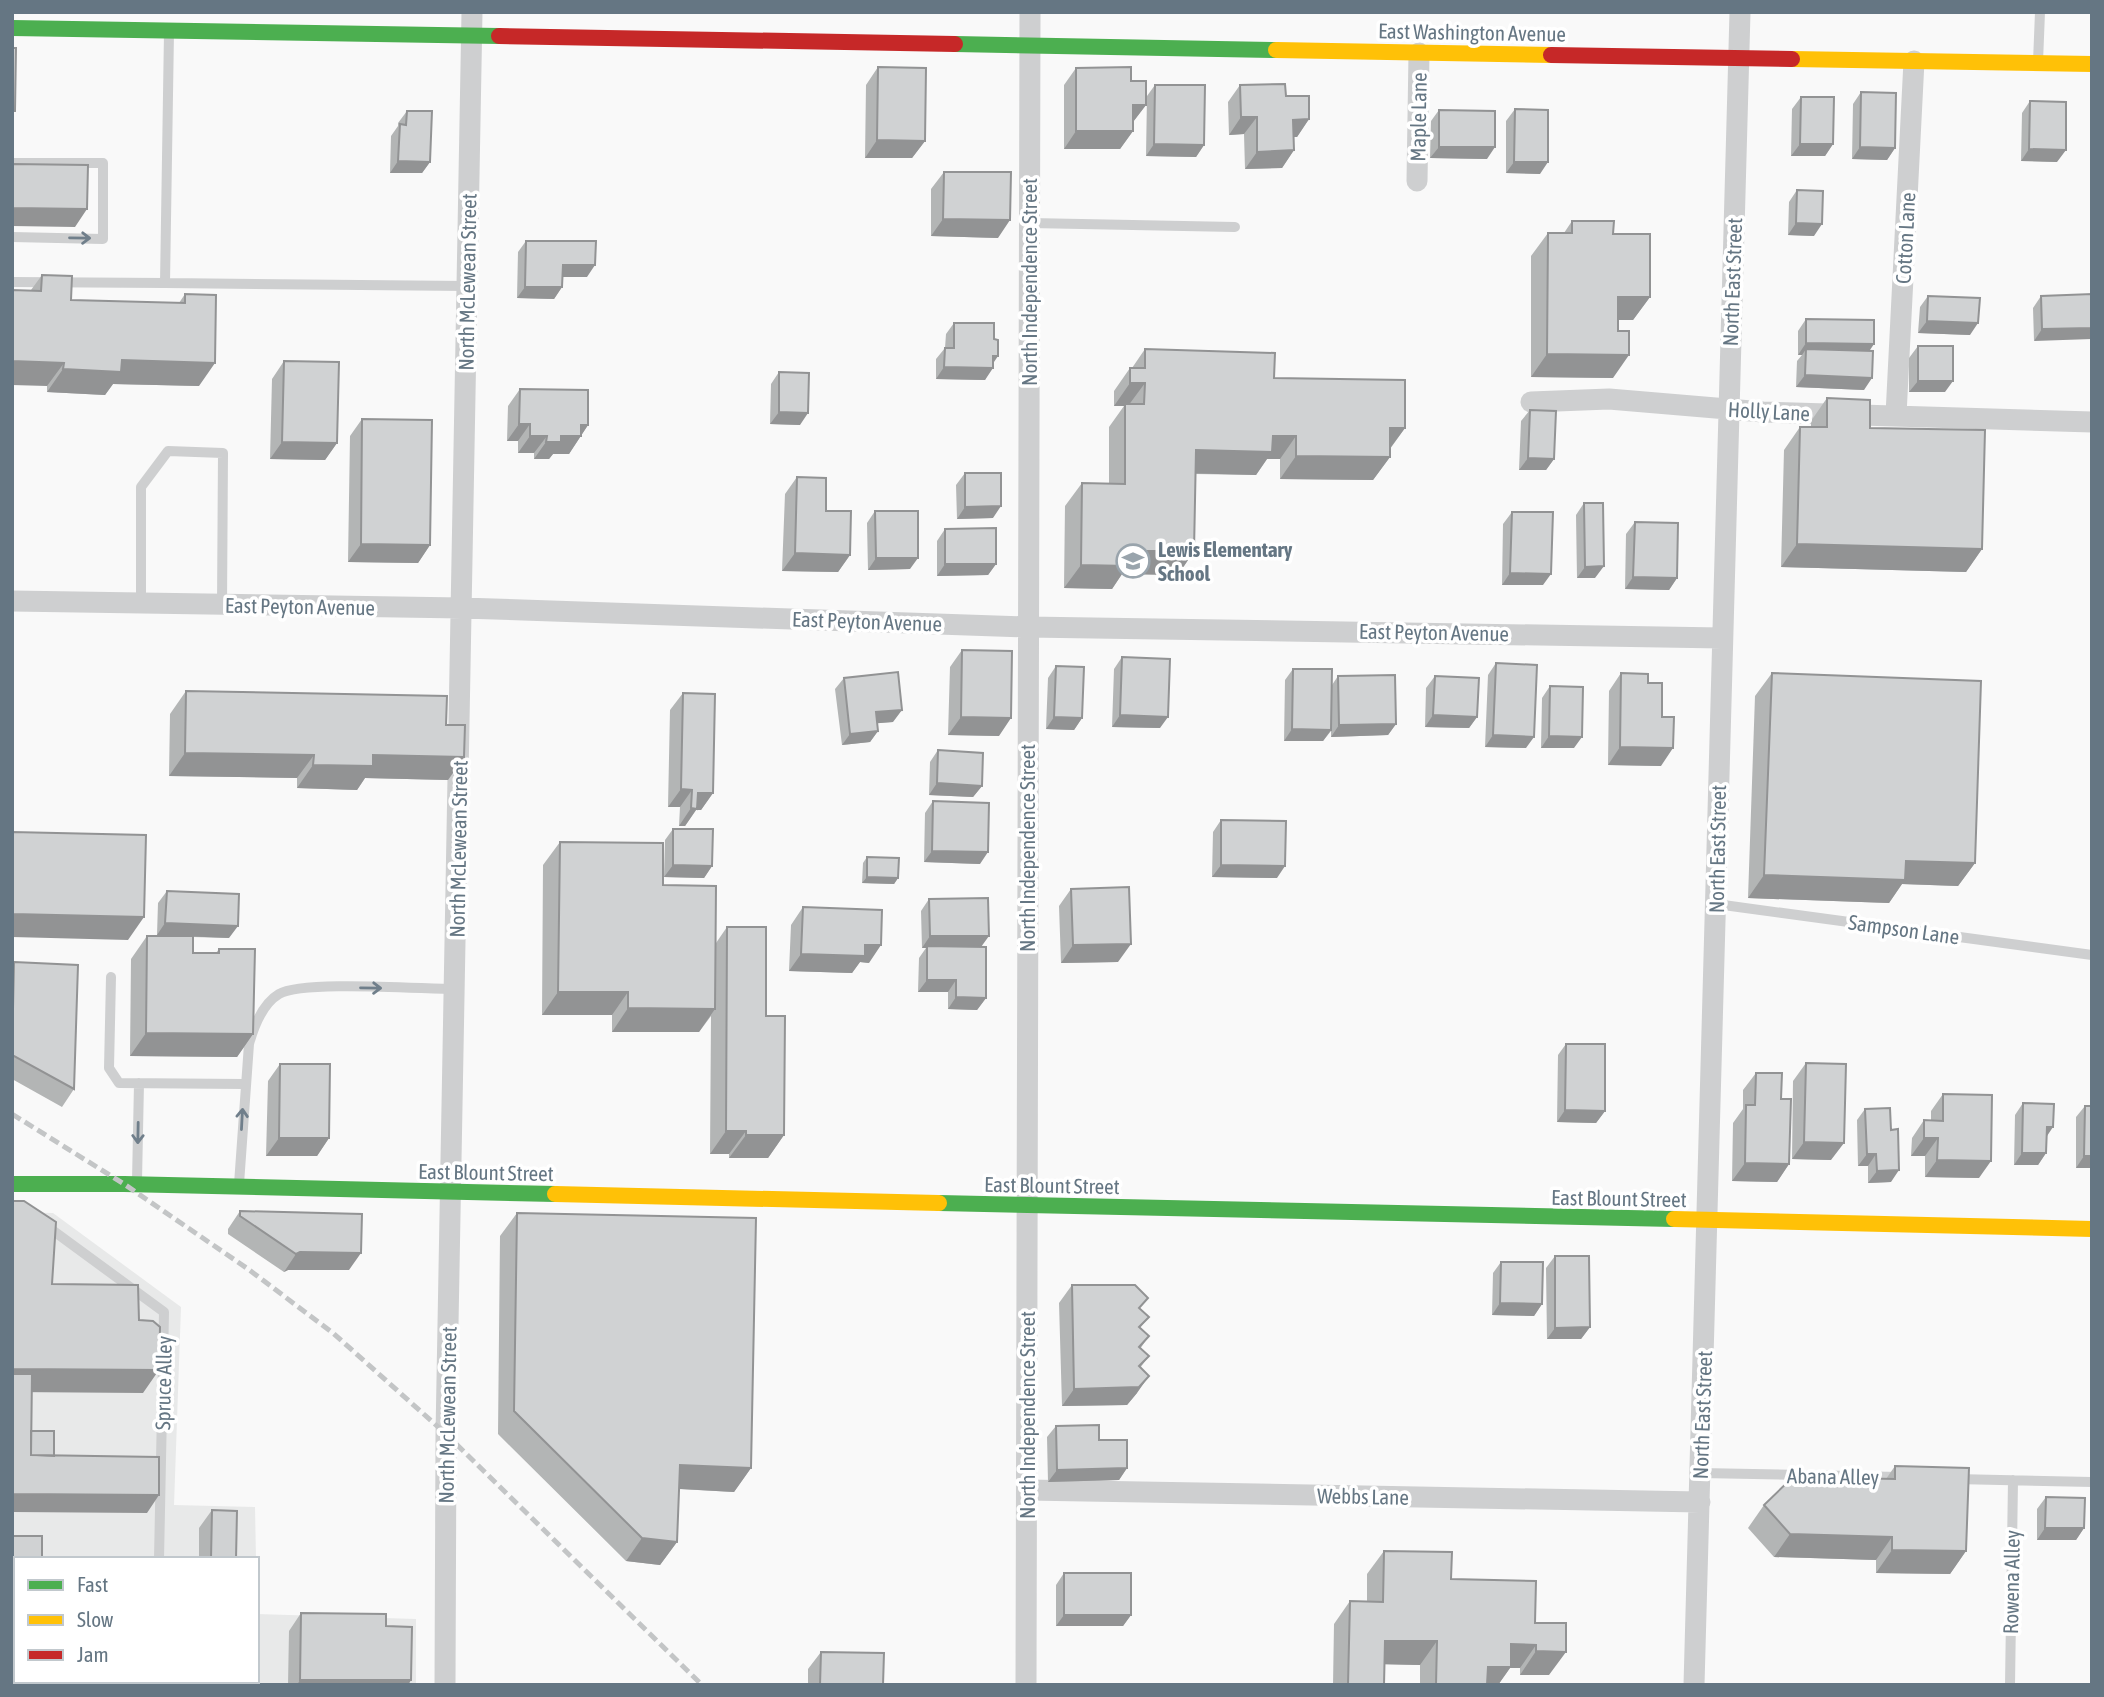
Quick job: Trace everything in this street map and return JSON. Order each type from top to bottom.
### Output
[{"type":"street","name":"North McLewean Street","points":[[445,1685],[446,1434],[472,12]]},
{"type":"street","name":"North Independence Street","points":[[1026,1685],[1030,12]]},
{"type":"street","name":"North East Street","points":[[1694,1685],[1740,12]]},
{"type":"street","name":"East Washington Avenue","points":[[12,28],[32,25],[169,32],[192,27],[472,36],[2092,64]]},
{"type":"street","name":"Maple Lane","points":[[1417,181],[1419,52]]},
{"type":"street","name":"Cotton Lane","points":[[1896,415],[1914,61]]},
{"type":"street","name":"Holly Lane","points":[[1531,402],[1608,398],[1763,412],[2092,422]]},
{"type":"street","name":"East Peyton Avenue","points":[[12,601],[462,608],[1028,626],[1722,638]]},
{"type":"street","name":"East Blount Street","points":[[12,1184],[137,1184],[2092,1229]]},
{"type":"street","name":"Webbs Lane","points":[[1027,1490],[1700,1502]]},
{"type":"lane","points":[[2038,63],[2040,12]]},
{"type":"lane","points":[[165,283],[169,32]]},
{"type":"lane","points":[[12,163],[103,163],[103,239],[12,237]]},
{"type":"lane","points":[[1030,223],[1235,227]]},
{"type":"lane","points":[[12,282],[467,286]]},
{"type":"lane","points":[[141,603],[141,487],[168,451],[223,453],[222,605]]},
{"type":"lane","name":"Sampson Lane","points":[[1716,904],[2092,955]]},
{"type":"lane","points":[[111,977],[109,1068],[119,1083],[244,1084]]},
{"type":"lane","points":[[238,1187],[249,1044],[254,1026],[264,1009],[279,994],[322,987],[455,989]]},
{"type":"lane","points":[[137,1184],[139,1083]]},
{"type":"lane","name":"Spruce Alley","points":[[34,1217],[164,1312],[159,1557]]},
{"type":"lane","name":"Abana Alley","points":[[1700,1473],[1918,1478]]},
{"type":"lane","points":[[1945,1478],[2092,1482]]},
{"type":"lane","name":"Rowena Alley","points":[[2010,1685],[2013,1480]]},
{"type":"shaded area","points":[[12,1212],[53,1213],[181,1307],[174,1505],[255,1507],[256,1557],[14,1557],[14,1683],[259,1683],[259,1614],[416,1619],[416,1685],[12,1685]]},
{"type":"building","points":[[12,48],[16,48],[15,111],[12,111]]},
{"type":"building","points":[[878,67],[926,68],[925,141],[877,140]]},
{"type":"building","points":[[1131,67],[1131,81],[1146,81],[1146,105],[1133,105],[1133,131],[1076,131],[1076,68]]},
{"type":"building","points":[[1285,84],[1286,96],[1309,96],[1309,119],[1293,120],[1294,150],[1257,152],[1257,117],[1241,117],[1240,85]]},
{"type":"building","points":[[1155,85],[1205,85],[1204,145],[1154,144]]},
{"type":"building","points":[[1861,92],[1896,93],[1895,148],[1860,147]]},
{"type":"building","points":[[1801,97],[1834,97],[1833,144],[1800,144]]},
{"type":"building","points":[[2030,101],[2066,102],[2066,150],[2029,149]]},
{"type":"building","points":[[1515,109],[1548,110],[1548,162],[1514,162]]},
{"type":"building","points":[[1439,110],[1495,111],[1495,147],[1439,147]]},
{"type":"building","points":[[407,111],[432,111],[430,162],[398,161],[400,124],[406,125]]},
{"type":"building","points":[[12,164],[88,165],[87,209],[12,208]]},
{"type":"building","points":[[944,172],[1011,172],[1010,220],[943,219]]},
{"type":"building","points":[[1797,190],[1823,191],[1822,224],[1796,223]]},
{"type":"building","points":[[1572,221],[1614,221],[1613,234],[1650,234],[1650,297],[1618,297],[1618,331],[1629,331],[1629,355],[1547,354],[1548,233],[1572,233]]},
{"type":"building","points":[[526,241],[596,241],[595,265],[563,265],[562,287],[525,287]]},
{"type":"building","points":[[42,275],[72,276],[71,300],[185,303],[185,294],[216,295],[215,363],[122,360],[121,372],[63,369],[64,363],[12,361],[12,290],[41,291]]},
{"type":"building","points":[[2092,294],[2092,328],[2042,329],[2041,296]]},
{"type":"building","points":[[1928,296],[1980,298],[1978,323],[1927,321]]},
{"type":"building","points":[[1806,319],[1874,320],[1874,344],[1806,343]]},
{"type":"building","points":[[954,323],[994,323],[998,356],[993,356],[993,368],[944,367],[945,348],[954,348]]},
{"type":"building","points":[[1918,346],[1953,346],[1953,381],[1918,381]]},
{"type":"building","points":[[1145,349],[1275,353],[1274,378],[1405,380],[1405,428],[1390,428],[1390,457],[1296,456],[1296,436],[1273,436],[1272,452],[1196,450],[1194,551],[1128,551],[1128,566],[1081,565],[1082,483],[1125,484],[1125,404],[1144,404],[1145,383],[1130,383],[1130,368],[1145,368]]},
{"type":"building","points":[[1806,349],[1873,351],[1872,378],[1805,375]]},
{"type":"building","points":[[284,361],[339,362],[337,443],[282,442]]},
{"type":"building","points":[[779,372],[809,373],[808,413],[779,412]]},
{"type":"building","points":[[520,389],[588,390],[588,425],[581,425],[581,436],[561,436],[561,442],[546,442],[547,436],[530,436],[530,424],[519,424]]},
{"type":"building","points":[[1827,398],[1870,400],[1870,428],[1985,430],[1982,549],[1797,544],[1800,427],[1827,427]]},
{"type":"building","points":[[1530,410],[1556,411],[1554,459],[1528,458]]},
{"type":"building","points":[[362,419],[432,420],[430,545],[361,544]]},
{"type":"building","points":[[965,473],[1001,473],[1001,506],[965,507]]},
{"type":"building","points":[[797,477],[826,478],[826,511],[851,511],[850,555],[795,553]]},
{"type":"building","points":[[1584,503],[1603,503],[1604,566],[1585,567]]},
{"type":"building","points":[[875,511],[918,511],[918,558],[876,558]]},
{"type":"building","points":[[1512,512],[1553,512],[1551,574],[1510,573]]},
{"type":"building","points":[[1635,522],[1678,523],[1677,578],[1633,577]]},
{"type":"building","points":[[996,528],[996,564],[945,564],[945,529]]},
{"type":"building","points":[[962,650],[1012,651],[1011,718],[961,717]]},
{"type":"building","points":[[1122,657],[1170,659],[1168,717],[1120,715]]},
{"type":"building","points":[[1496,663],[1537,665],[1534,737],[1493,735]]},
{"type":"building","points":[[1056,666],[1084,667],[1082,718],[1054,717]]},
{"type":"building","points":[[1293,669],[1332,669],[1331,730],[1292,729]]},
{"type":"building","points":[[898,672],[902,710],[876,712],[878,731],[850,734],[844,678]]},
{"type":"building","points":[[1621,673],[1648,674],[1648,683],[1662,683],[1662,717],[1674,717],[1673,748],[1620,747]]},
{"type":"building","points":[[1772,673],[1981,681],[1975,863],[1906,861],[1905,880],[1764,875]]},
{"type":"building","points":[[1395,675],[1396,724],[1339,725],[1338,676]]},
{"type":"building","points":[[1435,676],[1479,678],[1477,717],[1433,715]]},
{"type":"building","points":[[1550,686],[1583,687],[1582,737],[1549,736]]},
{"type":"building","points":[[186,691],[447,696],[446,725],[465,725],[464,757],[373,755],[373,766],[313,765],[314,755],[185,753]]},
{"type":"building","points":[[683,693],[715,694],[713,793],[698,793],[697,809],[691,808],[692,790],[681,789]]},
{"type":"building","points":[[938,750],[983,753],[982,786],[937,783]]},
{"type":"building","points":[[933,801],[989,803],[988,852],[932,851]]},
{"type":"building","points":[[1221,820],[1286,821],[1285,866],[1221,865]]},
{"type":"building","points":[[673,829],[713,829],[712,866],[673,865]]},
{"type":"building","points":[[12,832],[146,835],[144,917],[12,914]]},
{"type":"building","points":[[560,842],[663,843],[663,885],[716,886],[715,1009],[628,1008],[628,992],[558,992]]},
{"type":"building","points":[[867,857],[899,858],[898,878],[867,877]]},
{"type":"building","points":[[1129,887],[1131,944],[1073,945],[1071,889]]},
{"type":"building","points":[[167,891],[239,894],[238,926],[165,923]]},
{"type":"building","points":[[988,898],[989,936],[930,936],[929,899]]},
{"type":"building","points":[[803,907],[882,910],[881,945],[865,945],[865,956],[801,954]]},
{"type":"building","points":[[727,927],[766,927],[766,1016],[785,1016],[784,1135],[746,1135],[746,1131],[726,1131]]},
{"type":"building","points":[[147,936],[193,936],[193,953],[219,953],[219,949],[255,949],[253,1034],[146,1033]]},
{"type":"building","points":[[927,946],[986,947],[986,998],[956,997],[956,980],[927,980]]},
{"type":"building","points":[[14,962],[78,965],[74,1089],[12,1055]]},
{"type":"building","points":[[1566,1044],[1605,1044],[1605,1111],[1565,1110]]},
{"type":"building","points":[[1806,1063],[1846,1064],[1844,1143],[1804,1142]]},
{"type":"building","points":[[280,1064],[330,1064],[329,1138],[279,1138]]},
{"type":"building","points":[[1756,1073],[1782,1073],[1781,1099],[1791,1099],[1789,1164],[1745,1163],[1746,1105],[1755,1105]]},
{"type":"building","points":[[1943,1094],[1992,1095],[1991,1161],[1937,1160],[1938,1138],[1924,1138],[1924,1120],[1943,1121]]},
{"type":"building","points":[[2023,1103],[2054,1104],[2053,1127],[2047,1127],[2046,1153],[2022,1153]]},
{"type":"building","points":[[2085,1106],[2092,1106],[2092,1156],[2084,1156]]},
{"type":"building","points":[[1890,1108],[1891,1130],[1898,1129],[1899,1170],[1877,1171],[1876,1154],[1867,1154],[1865,1109]]},
{"type":"building","points":[[12,1201],[24,1201],[56,1222],[52,1284],[138,1285],[139,1320],[153,1321],[160,1327],[159,1370],[12,1369]]},
{"type":"building","points":[[240,1211],[362,1214],[361,1253],[296,1254],[240,1216]]},
{"type":"building","points":[[517,1213],[756,1218],[751,1468],[680,1465],[677,1542],[642,1538],[514,1411]]},
{"type":"building","points":[[1555,1256],[1589,1256],[1590,1327],[1555,1328]]},
{"type":"building","points":[[1501,1262],[1543,1262],[1542,1304],[1500,1303]]},
{"type":"building","points":[[1072,1285],[1135,1285],[1148,1298],[1139,1308],[1149,1317],[1139,1327],[1149,1336],[1139,1347],[1149,1356],[1139,1366],[1149,1376],[1139,1387],[1074,1389]]},
{"type":"building","points":[[12,1374],[32,1374],[31,1455],[159,1457],[159,1495],[12,1494]]},
{"type":"building","points":[[1099,1425],[1099,1440],[1127,1440],[1127,1468],[1057,1470],[1056,1426]]},
{"type":"building","points":[[31,1431],[54,1431],[54,1456],[31,1455]]},
{"type":"building","points":[[1895,1466],[1969,1468],[1966,1551],[1892,1550],[1892,1537],[1790,1534],[1764,1505],[1793,1477],[1895,1479]]},
{"type":"building","points":[[2046,1497],[2085,1498],[2084,1528],[2045,1528]]},
{"type":"building","points":[[212,1510],[237,1511],[236,1557],[211,1557]]},
{"type":"building","points":[[12,1536],[42,1536],[42,1557],[14,1557],[12,1560]]},
{"type":"building","points":[[1384,1551],[1452,1552],[1451,1579],[1536,1581],[1535,1623],[1566,1623],[1566,1652],[1536,1651],[1536,1645],[1511,1644],[1511,1667],[1488,1667],[1487,1685],[1436,1685],[1437,1641],[1385,1641],[1384,1685],[1348,1685],[1350,1601],[1383,1602]]},
{"type":"building","points":[[1064,1573],[1131,1573],[1131,1615],[1064,1615]]},
{"type":"building","points":[[301,1613],[386,1614],[386,1626],[412,1627],[411,1680],[300,1680]]},
{"type":"building","points":[[821,1652],[884,1653],[883,1685],[820,1685]]},
{"type":"building","points":[[178,1683],[235,1683],[235,1685]]},
{"type":"railway","points":[[12,1114],[124,1184],[248,1269],[333,1333],[446,1434],[702,1685]]},
{"type":"traffic: fast","points":[[12,28],[499,36]]},
{"type":"traffic: fast","points":[[955,44],[1276,50]]},
{"type":"traffic: fast","points":[[12,1184],[555,1194]]},
{"type":"traffic: fast","points":[[939,1203],[1674,1219]]},
{"type":"traffic: slow","points":[[1276,50],[1551,55]]},
{"type":"traffic: slow","points":[[1792,59],[2092,64]]},
{"type":"traffic: slow","points":[[555,1194],[939,1203]]},
{"type":"traffic: slow","points":[[1674,1219],[2092,1229]]},
{"type":"traffic: jam","points":[[499,36],[955,44]]},
{"type":"traffic: jam","points":[[1551,55],[1792,59]]},
{"type":"place","name":"Lewis Elementary School","points":[[1133,561]]}]
